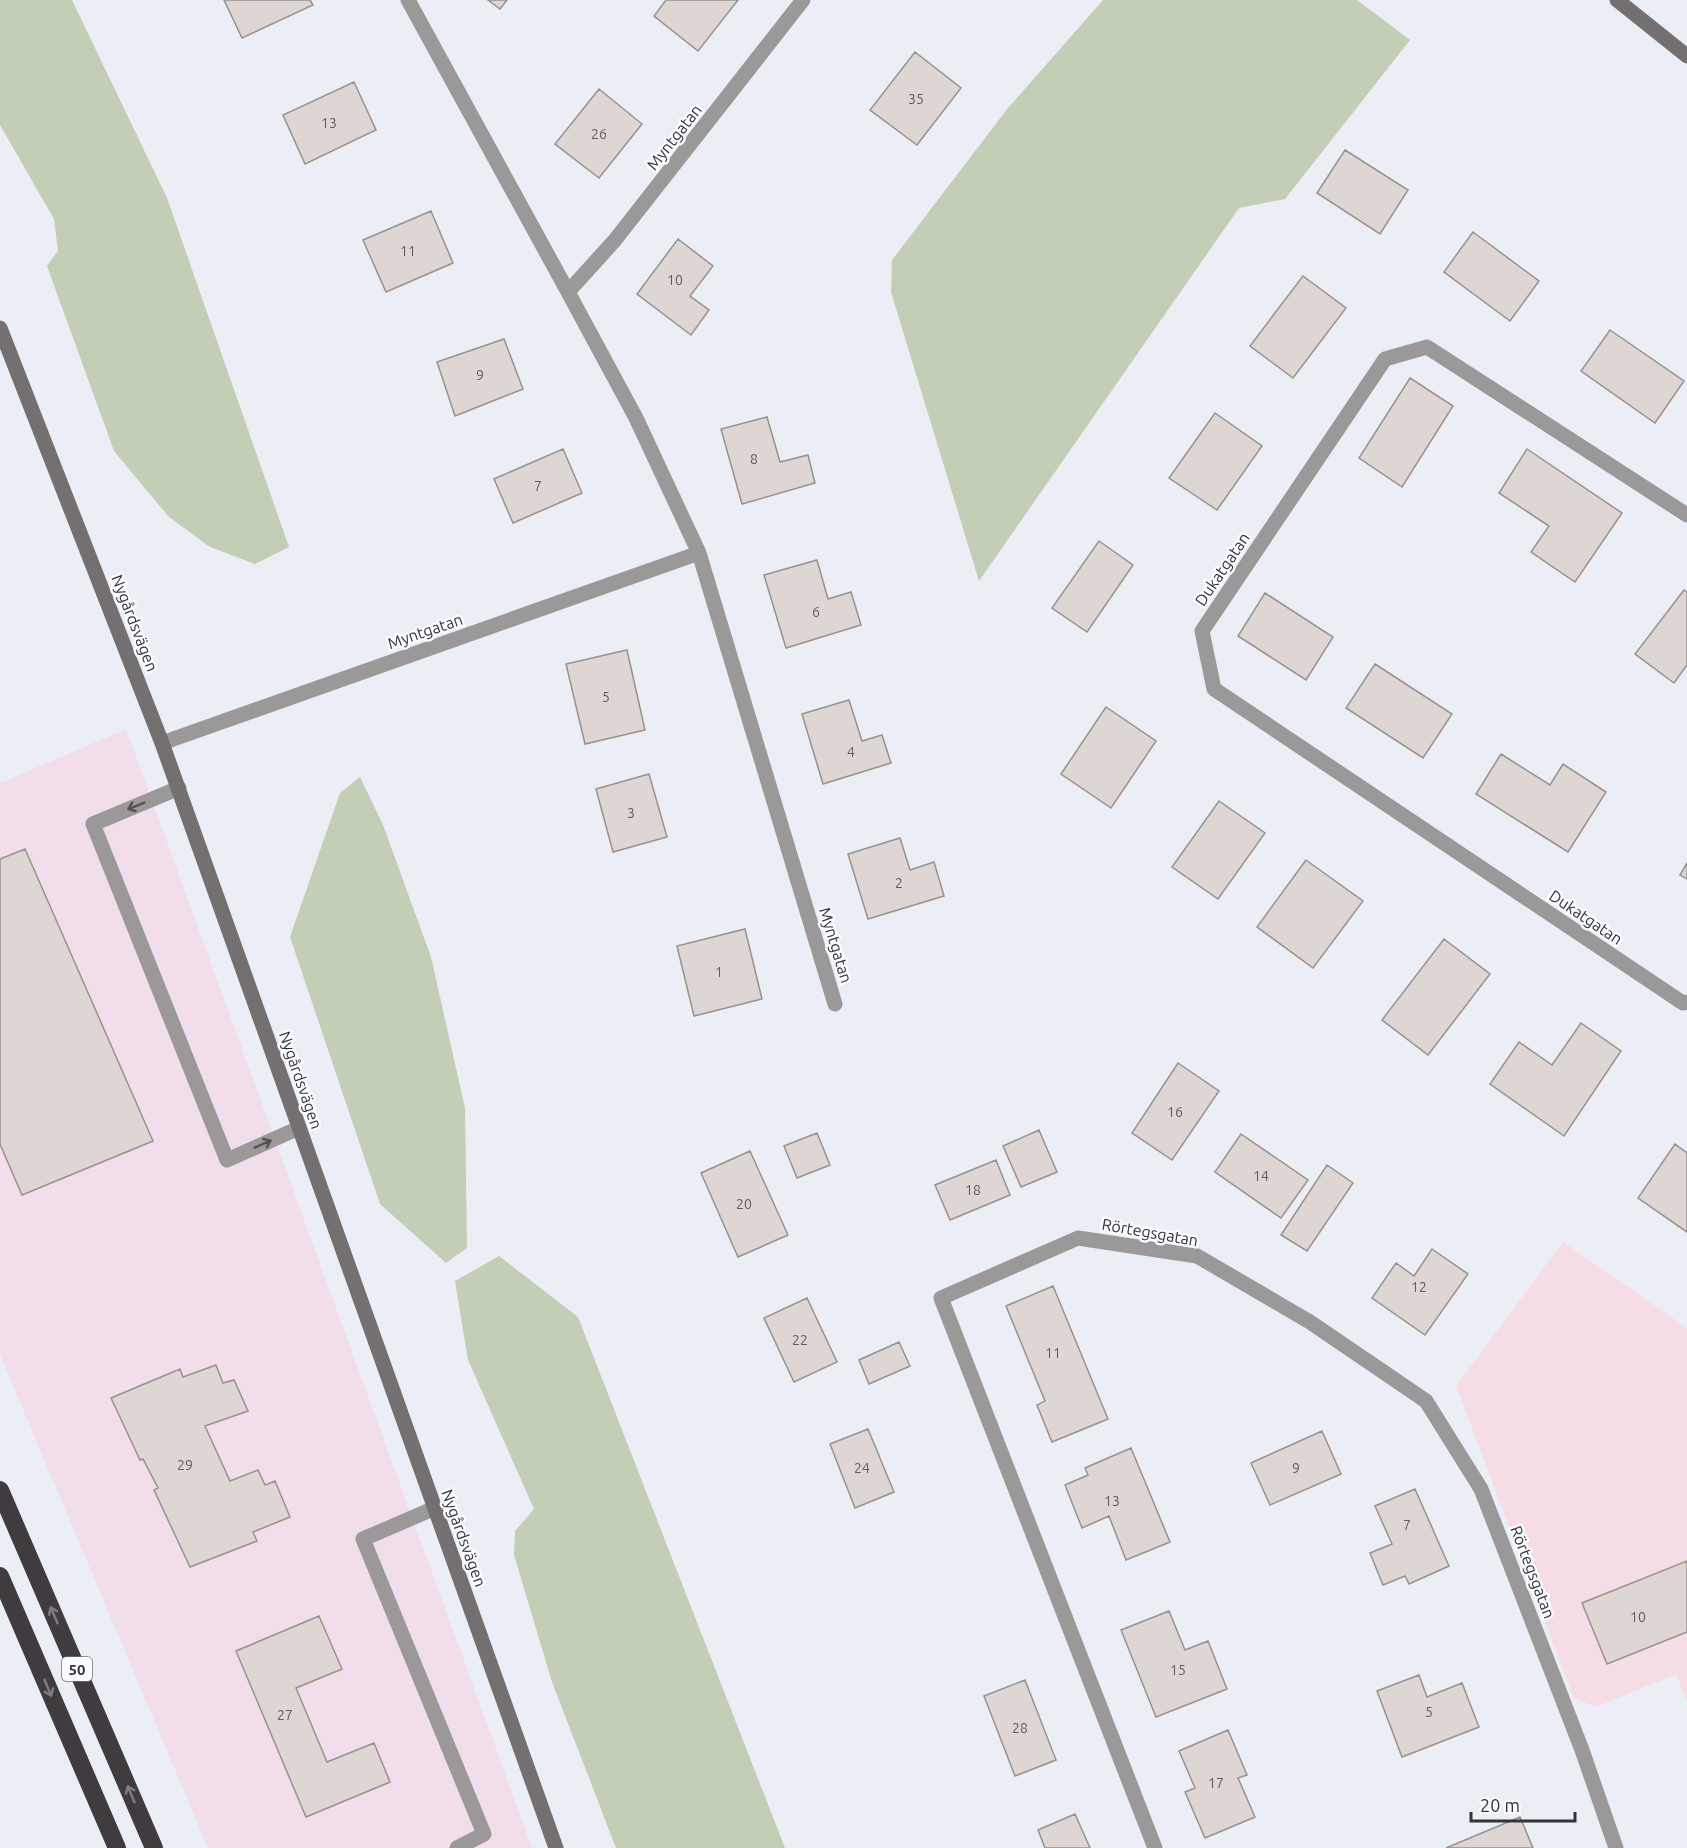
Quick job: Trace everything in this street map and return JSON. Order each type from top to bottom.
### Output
[{"type":"highway","name":"50","points":[[0,1490],[154,1848]]},
{"type":"highway","name":"50","points":[[0,1576],[117,1848]]},
{"type":"street","name":"Myntgatan","points":[[408,0],[636,418],[699,553],[835,1004]]},
{"type":"street","name":"Myntgatan","points":[[568,292],[615,240],[803,0]]},
{"type":"street","points":[[1617,0],[1687,56]]},
{"type":"street","name":"Nygårdsvägen","points":[[0,328],[179,788],[556,1848]]},
{"type":"street","name":"Dukatgatan","points":[[1687,515],[1427,347],[1385,359],[1202,631],[1214,689],[1683,1003],[1687,1002]]},
{"type":"street","name":"Myntgatan","points":[[162,742],[699,553]]},
{"type":"street","points":[[179,788],[93,824],[227,1160],[299,1128]]},
{"type":"street","name":"Rörtegsgatan","points":[[1155,1848],[941,1298],[1078,1238],[1197,1256],[1310,1322],[1426,1401],[1481,1489],[1582,1750],[1616,1848]]},
{"type":"street","points":[[435,1508],[363,1539],[484,1834],[457,1848]]},
{"type":"shaded area","points":[[126,729],[532,1848],[208,1848],[0,1355],[0,783]]},
{"type":"shaded area","points":[[1563,1242],[1687,1328],[1687,1701],[1676,1674],[1596,1707],[1574,1698],[1456,1386]]},
{"type":"green space","points":[[0,0],[72,0],[167,198],[289,547],[255,564],[210,547],[169,517],[114,451],[47,266],[58,251],[54,219],[0,125]]},
{"type":"green space","points":[[1103,0],[1357,0],[1410,40],[1285,199],[1239,208],[979,581],[891,292],[892,260],[1008,108]]},
{"type":"green space","points":[[360,777],[383,825],[431,957],[465,1108],[467,1248],[446,1263],[380,1204],[290,937],[340,793]]},
{"type":"green space","points":[[499,1256],[578,1317],[785,1848],[616,1848],[552,1682],[514,1555],[515,1531],[534,1509],[468,1360],[455,1281]]},
{"type":"building","points":[[224,0],[310,0],[313,5],[242,38]]},
{"type":"building","points":[[488,0],[507,0],[500,9]]},
{"type":"building","points":[[666,0],[738,0],[698,51],[654,16]]},
{"type":"building","points":[[915,52],[961,88],[917,145],[870,110]]},
{"type":"building","points":[[354,82],[376,130],[305,164],[283,115]]},
{"type":"building","points":[[599,89],[642,124],[599,178],[555,144]]},
{"type":"building","points":[[1345,150],[1408,190],[1380,234],[1317,193]]},
{"type":"building","points":[[431,211],[453,263],[386,292],[363,240]]},
{"type":"building","points":[[1473,232],[1539,281],[1510,321],[1444,272]]},
{"type":"building","points":[[678,239],[713,266],[690,296],[709,310],[691,335],[637,294]]},
{"type":"building","points":[[1303,276],[1346,308],[1293,378],[1250,346]]},
{"type":"building","points":[[1610,330],[1684,381],[1655,423],[1581,371]]},
{"type":"building","points":[[504,339],[523,389],[455,416],[437,362]]},
{"type":"building","points":[[1410,378],[1453,406],[1402,487],[1359,458]]},
{"type":"building","points":[[1215,413],[1262,446],[1217,510],[1169,478]]},
{"type":"building","points":[[767,417],[780,462],[808,455],[815,483],[742,504],[721,429]]},
{"type":"building","points":[[563,449],[582,493],[513,523],[494,479]]},
{"type":"building","points":[[1527,449],[1622,513],[1575,582],[1531,552],[1549,526],[1499,493]]},
{"type":"building","points":[[1099,541],[1133,565],[1087,632],[1052,608]]},
{"type":"building","points":[[817,560],[828,599],[851,592],[861,625],[786,648],[764,575]]},
{"type":"building","points":[[1684,590],[1687,592],[1687,665],[1674,683],[1635,654]]},
{"type":"building","points":[[1265,593],[1333,637],[1306,680],[1238,636]]},
{"type":"building","points":[[627,650],[645,730],[585,744],[566,664]]},
{"type":"building","points":[[1375,664],[1452,714],[1423,758],[1346,708]]},
{"type":"building","points":[[849,700],[862,741],[882,735],[891,763],[823,784],[802,714]]},
{"type":"building","points":[[1106,707],[1156,741],[1111,808],[1061,774]]},
{"type":"building","points":[[1501,754],[1550,785],[1563,764],[1606,792],[1568,852],[1476,794]]},
{"type":"building","points":[[649,774],[667,837],[613,852],[596,789]]},
{"type":"building","points":[[1219,801],[1265,833],[1218,899],[1172,867]]},
{"type":"building","points":[[900,838],[910,870],[934,862],[944,896],[868,919],[848,854]]},
{"type":"building","points":[[25,849],[153,1141],[22,1195],[0,1144],[0,859]]},
{"type":"building","points":[[1306,860],[1363,901],[1313,968],[1257,927]]},
{"type":"building","points":[[1687,863],[1687,879],[1680,875]]},
{"type":"building","points":[[745,929],[762,999],[694,1016],[677,946]]},
{"type":"building","points":[[1444,939],[1490,974],[1428,1055],[1382,1020]]},
{"type":"building","points":[[1581,1023],[1621,1051],[1564,1136],[1490,1084],[1519,1042],[1552,1065]]},
{"type":"building","points":[[1178,1063],[1219,1091],[1172,1160],[1132,1133]]},
{"type":"building","points":[[1039,1130],[1057,1172],[1021,1187],[1003,1146]]},
{"type":"building","points":[[817,1133],[830,1165],[797,1178],[784,1146]]},
{"type":"building","points":[[1241,1134],[1308,1180],[1281,1218],[1215,1172]]},
{"type":"building","points":[[1675,1144],[1687,1153],[1687,1232],[1638,1198]]},
{"type":"building","points":[[750,1151],[788,1235],[738,1257],[701,1173]]},
{"type":"building","points":[[996,1160],[1010,1195],[950,1220],[935,1185]]},
{"type":"building","points":[[1327,1165],[1353,1183],[1307,1251],[1281,1235]]},
{"type":"building","points":[[1432,1249],[1468,1274],[1425,1335],[1372,1298],[1396,1263],[1414,1276]]},
{"type":"building","points":[[1053,1286],[1108,1419],[1052,1442],[1037,1405],[1045,1401],[1006,1306]]},
{"type":"building","points":[[807,1298],[837,1362],[794,1382],[764,1318]]},
{"type":"building","points":[[899,1342],[910,1366],[869,1384],[859,1360]]},
{"type":"building","points":[[216,1365],[223,1383],[234,1380],[248,1411],[205,1426],[230,1481],[258,1470],[265,1485],[275,1481],[290,1517],[253,1532],[257,1541],[190,1567],[154,1490],[158,1488],[143,1459],[140,1460],[111,1398],[180,1369],[183,1377]]},
{"type":"building","points":[[868,1429],[894,1492],[855,1508],[830,1444]]},
{"type":"building","points":[[1322,1431],[1341,1474],[1270,1505],[1251,1463]]},
{"type":"building","points":[[1131,1448],[1170,1542],[1126,1560],[1109,1516],[1082,1528],[1065,1485],[1088,1475],[1085,1468]]},
{"type":"building","points":[[1415,1489],[1449,1566],[1409,1584],[1405,1576],[1383,1585],[1370,1553],[1392,1544],[1375,1506]]},
{"type":"building","points":[[1687,1561],[1687,1632],[1607,1664],[1582,1603]]},
{"type":"building","points":[[1169,1611],[1185,1650],[1208,1641],[1227,1689],[1156,1717],[1121,1630]]},
{"type":"building","points":[[319,1616],[342,1669],[296,1688],[327,1762],[374,1743],[390,1782],[306,1817],[236,1651]]},
{"type":"building","points":[[1419,1675],[1427,1697],[1462,1683],[1479,1727],[1402,1757],[1377,1691]]},
{"type":"building","points":[[1025,1680],[1056,1760],[1015,1776],[984,1696]]},
{"type":"building","points":[[1228,1730],[1247,1775],[1238,1778],[1255,1817],[1205,1838],[1185,1792],[1195,1788],[1179,1751]]},
{"type":"building","points":[[1075,1814],[1090,1848],[1045,1848],[1038,1830]]},
{"type":"building","points":[[1520,1817],[1533,1848],[1446,1848]]}]
